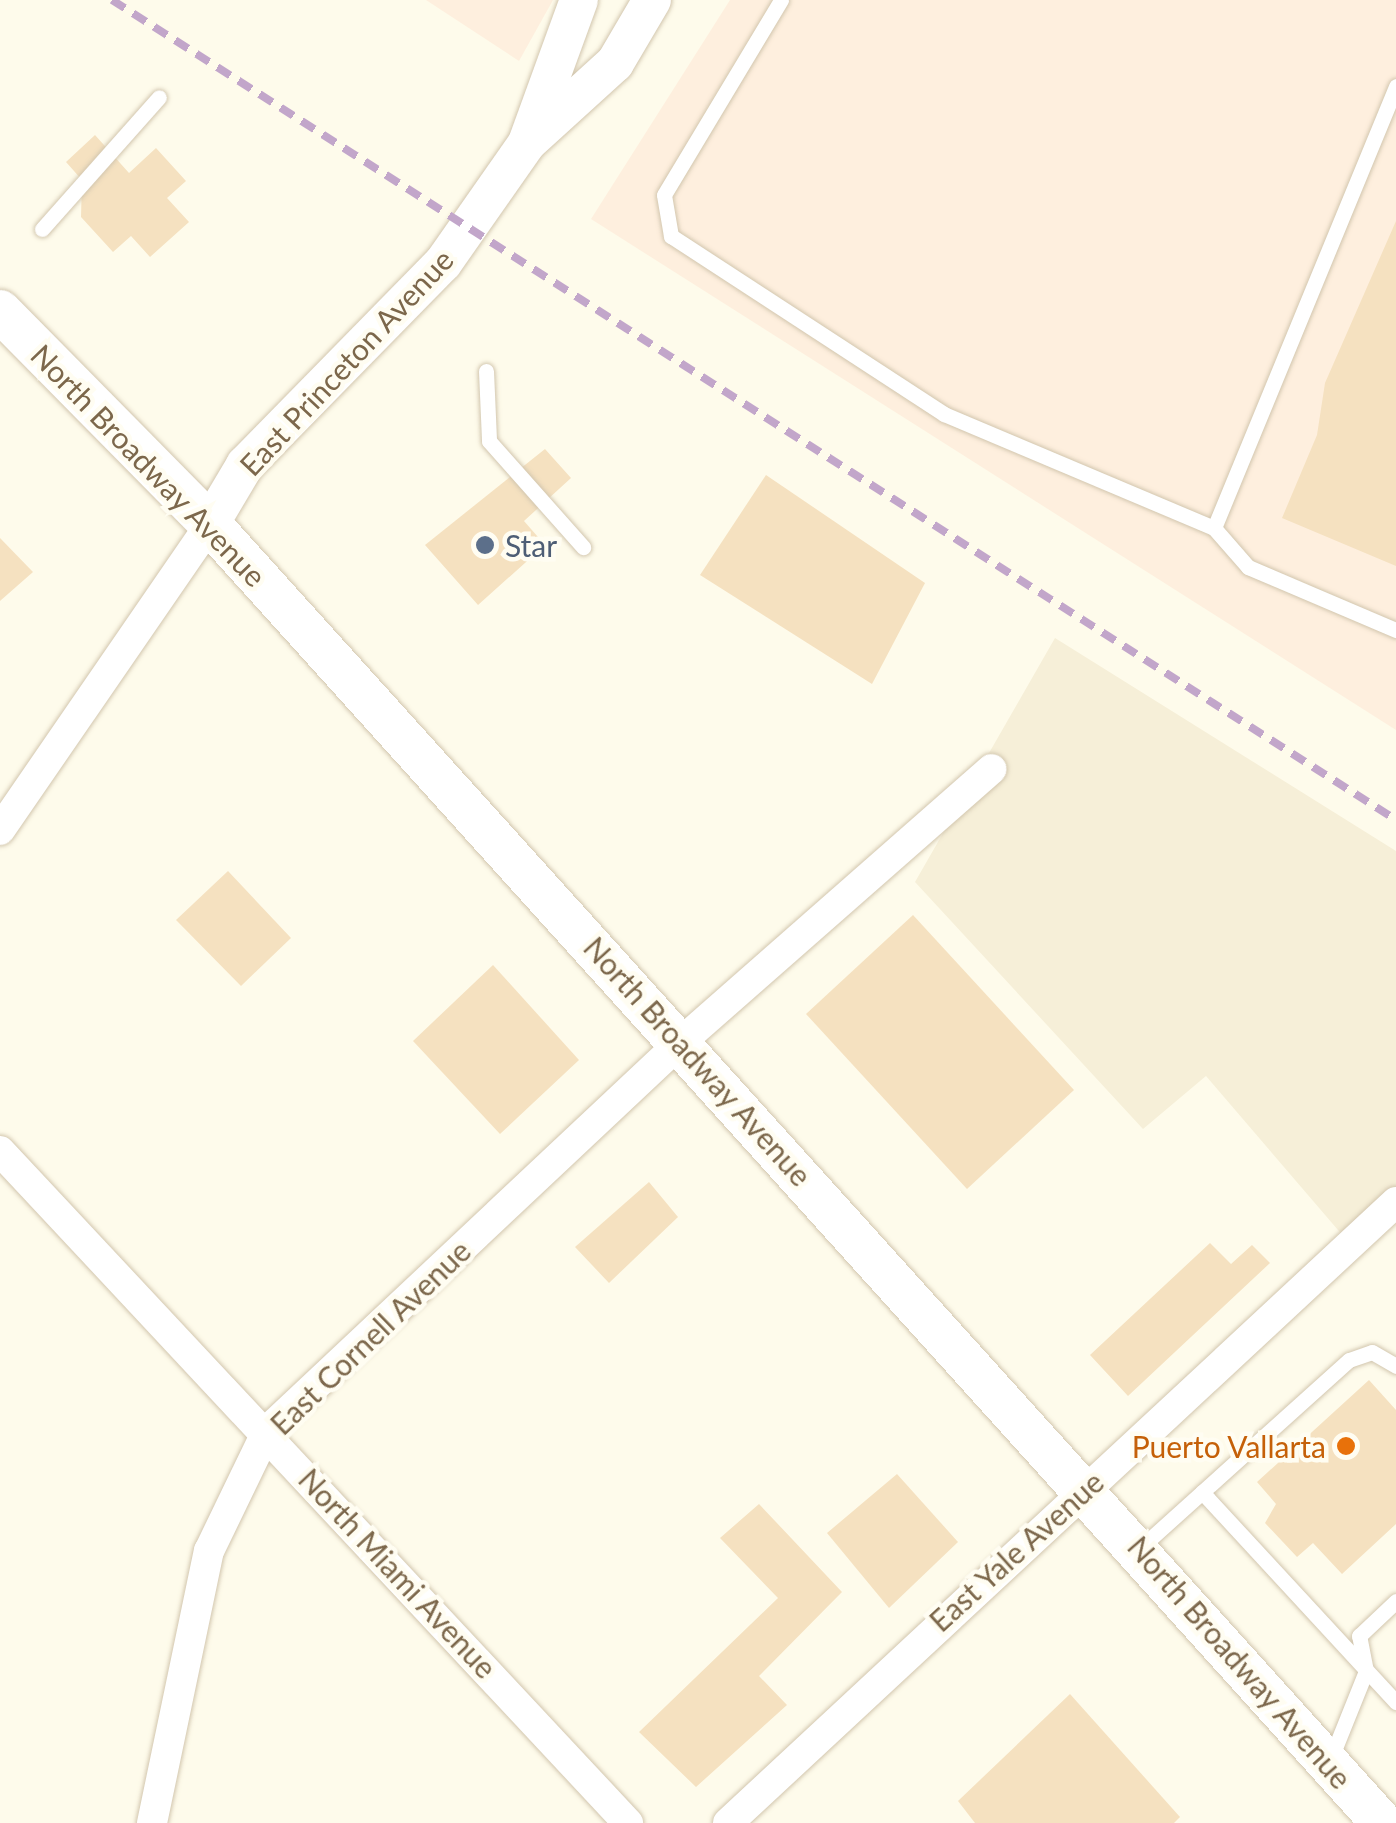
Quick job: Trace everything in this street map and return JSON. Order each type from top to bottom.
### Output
[{"type":"main road","name":"North Broadway Avenue","points":[[0,311],[210,524],[1086,1488],[1382,1823]]},
{"type":"street","name":"East Princeton Avenue","points":[[527,143],[579,0]]},
{"type":"street","name":"East Princeton Avenue","points":[[0,830],[210,524],[245,464],[443,262],[527,143],[615,63],[652,0]]},
{"type":"street","name":"East Cornell Avenue","points":[[152,1823],[209,1551],[267,1431],[682,1042],[992,769]]},
{"type":"street","name":"North Miami Avenue","points":[[0,1151],[267,1431],[628,1823]]},
{"type":"street","name":"East Yale Avenue","points":[[728,1823],[1395,1205]]},
{"type":"lane","points":[[781,0],[664,196],[671,236],[944,414],[1214,528],[1248,567],[1396,630]]},
{"type":"lane","points":[[1214,528],[1396,86]]},
{"type":"lane","points":[[42,229],[158,97]]},
{"type":"lane","points":[[486,371],[489,441],[583,547]]},
{"type":"lane","points":[[1140,1548],[1348,1360],[1390,1360],[1396,1338]]},
{"type":"lane","points":[[1202,1492],[1396,1702]]},
{"type":"lane","points":[[1329,1764],[1366,1671],[1359,1636],[1396,1601]]},
{"type":"shaded area","points":[[426,0],[553,0],[519,61]]},
{"type":"shaded area","points":[[730,0],[1396,0],[1396,730],[591,219]]},
{"type":"shaded area","points":[[1055,638],[1396,851],[1396,1195],[1350,1244],[1206,1076],[1143,1129],[915,882]]},
{"type":"building","points":[[95,135],[129,173],[156,148],[186,181],[167,198],[189,222],[150,257],[131,236],[113,252],[81,217],[82,180],[66,162]]},
{"type":"building","points":[[1396,221],[1396,566],[1282,518],[1317,435],[1325,383]]},
{"type":"building","name":"Star","points":[[545,449],[571,478],[524,521],[545,545],[478,605],[425,545]]},
{"type":"building","points":[[766,475],[925,583],[872,684],[700,575]]},
{"type":"building","points":[[0,538],[33,572],[0,601]]},
{"type":"building","points":[[228,871],[291,938],[241,986],[176,920]]},
{"type":"building","points":[[913,915],[1074,1090],[967,1189],[806,1014]]},
{"type":"building","points":[[493,965],[579,1060],[500,1134],[413,1041]]},
{"type":"building","points":[[649,1182],[678,1217],[609,1283],[575,1247]]},
{"type":"building","points":[[1210,1243],[1231,1264],[1252,1245],[1270,1263],[1128,1396],[1090,1355]]},
{"type":"building","name":"Puerto Vallarta","points":[[1369,1380],[1396,1410],[1396,1524],[1342,1574],[1313,1543],[1297,1557],[1265,1523],[1276,1504],[1257,1482]]},
{"type":"building","points":[[897,1474],[958,1542],[889,1608],[827,1533]]},
{"type":"building","points":[[759,1504],[842,1592],[759,1676],[787,1705],[696,1787],[639,1732],[778,1598],[720,1538]]},
{"type":"building","points":[[1070,1694],[1180,1817],[1174,1823],[975,1823],[958,1801]]},
{"type":"railway","points":[[112,0],[1396,820]]},
{"type":"place","name":"Star","points":[[485,545]]},
{"type":"place","name":"Puerto Vallarta","points":[[1346,1446]]}]
